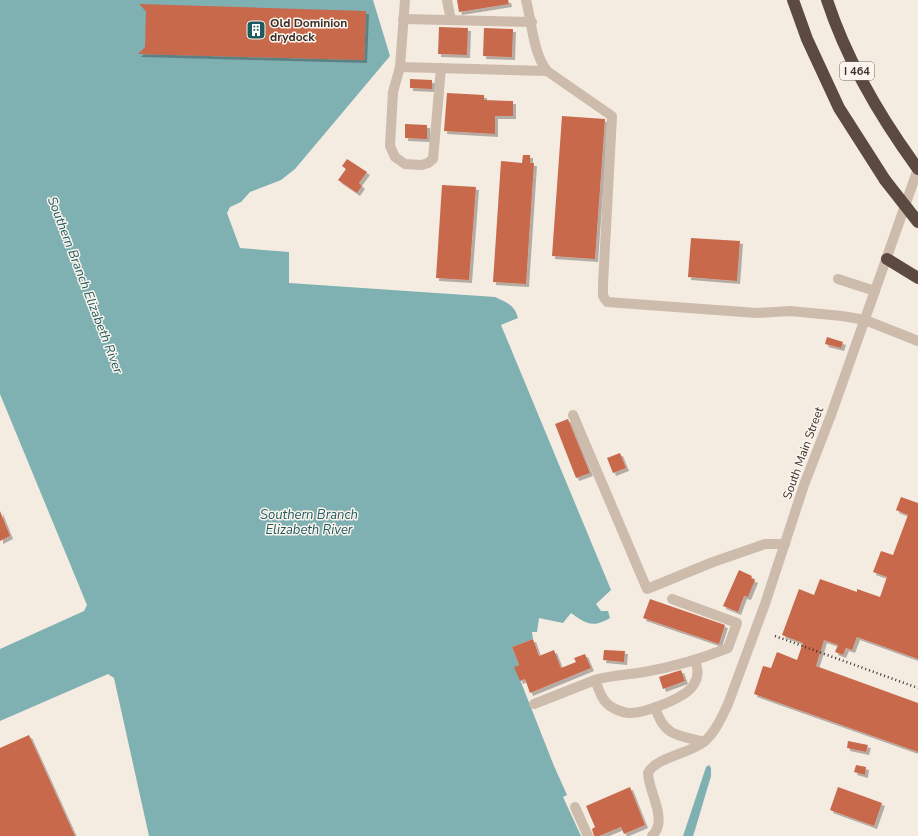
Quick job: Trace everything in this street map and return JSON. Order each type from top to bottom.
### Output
[{"type":"highway","name":"I 464","points":[[793,0],[814,57],[839,108],[885,180],[918,222]]},
{"type":"highway","name":"I 464","points":[[827,0],[856,69],[895,138],[918,169]]},
{"type":"highway","points":[[887,259],[918,278]]},
{"type":"street","points":[[405,0],[400,67],[393,92],[390,146],[392,152],[399,161],[405,164],[415,165],[428,163],[433,159],[441,68]]},
{"type":"street","points":[[447,0],[451,20]]},
{"type":"street","points":[[526,0],[532,22],[536,50],[547,71],[609,112],[613,119],[603,284],[603,296],[607,302],[757,313],[790,311],[865,320],[918,341]]},
{"type":"street","points":[[403,19],[532,22]]},
{"type":"street","points":[[400,67],[547,71]]},
{"type":"street","name":"South Main Street","points":[[704,742],[721,719],[728,704],[785,544],[804,485],[865,320],[918,169]]},
{"type":"street","points":[[838,279],[875,291]]},
{"type":"street","points":[[573,415],[647,589],[713,562],[765,544],[785,544]]},
{"type":"street","points":[[534,704],[610,675],[643,672],[695,660],[728,648],[737,622],[672,599]]},
{"type":"street","points":[[595,680],[604,700],[619,711],[629,713],[654,707],[688,692],[698,675],[695,660]]},
{"type":"street","points":[[654,707],[659,720],[668,732],[678,737],[704,742]]},
{"type":"street","points":[[652,836],[658,818],[648,776],[650,768],[656,764],[685,753],[704,742]]},
{"type":"street","points":[[575,807],[588,836]]},
{"type":"water","name":"Southern Branch Elizabeth River","points":[[0,0],[373,0],[390,56],[295,169],[281,180],[250,192],[241,202],[230,207],[227,213],[240,248],[289,252],[289,283],[495,297],[510,304],[515,310],[518,318],[501,325],[611,590],[596,604],[601,611],[608,611],[610,618],[594,624],[585,622],[571,613],[563,623],[539,618],[537,632],[532,632],[533,639],[512,647],[519,665],[515,667],[567,795],[563,797],[581,836],[149,836],[114,678],[108,674],[0,721],[0,649],[84,611],[87,605],[0,394]]},
{"type":"water","points":[[709,765],[711,768],[711,776],[693,836],[683,836],[706,767]]},
{"type":"building","points":[[457,0],[508,0],[509,4],[459,12]]},
{"type":"building","name":"Old Dominion drydock","points":[[139,4],[366,11],[364,60],[138,54],[145,47],[146,11]]},
{"type":"building","points":[[439,27],[468,28],[467,55],[438,54]]},
{"type":"building","points":[[484,28],[513,29],[512,57],[483,56]]},
{"type":"building","points":[[410,79],[432,80],[432,89],[410,88]]},
{"type":"building","points":[[447,93],[484,95],[484,100],[513,101],[513,116],[495,116],[495,134],[444,131]]},
{"type":"building","points":[[562,116],[605,119],[595,259],[552,256]]},
{"type":"building","points":[[405,124],[427,125],[427,139],[405,138]]},
{"type":"building","points":[[523,155],[530,155],[530,163],[534,163],[526,284],[493,282],[501,161],[522,163]]},
{"type":"building","points":[[347,159],[367,172],[359,183],[362,186],[357,193],[338,180],[346,169],[342,166]]},
{"type":"building","points":[[442,185],[476,187],[469,280],[436,278]]},
{"type":"building","points":[[691,238],[740,241],[737,281],[688,277]]},
{"type":"building","points":[[827,337],[843,342],[841,348],[825,344]]},
{"type":"building","points":[[568,419],[590,473],[576,478],[555,424]]},
{"type":"building","points":[[620,453],[626,468],[613,473],[607,458]]},
{"type":"building","points":[[901,497],[918,503],[918,659],[857,637],[852,650],[846,648],[843,655],[835,652],[838,645],[824,640],[816,666],[918,703],[918,752],[754,694],[763,666],[771,668],[777,652],[797,660],[803,643],[782,635],[799,589],[814,595],[820,579],[857,592],[857,589],[880,597],[887,577],[873,572],[881,551],[893,555],[908,515],[896,510]]},
{"type":"building","points":[[0,511],[10,536],[0,541]]},
{"type":"building","points":[[739,570],[752,576],[751,578],[755,580],[748,597],[744,596],[738,612],[723,606]]},
{"type":"building","points":[[650,599],[725,625],[719,644],[643,618]]},
{"type":"building","points":[[533,639],[539,656],[554,650],[561,668],[576,662],[574,658],[585,654],[591,668],[530,693],[525,679],[520,681],[514,667],[519,665],[512,647]]},
{"type":"building","points":[[604,650],[625,651],[624,662],[603,660]]},
{"type":"building","points":[[681,670],[685,681],[663,689],[659,677]]},
{"type":"building","points":[[29,735],[75,836],[0,836],[0,748]]},
{"type":"building","points":[[848,741],[868,745],[866,752],[847,748]]},
{"type":"building","points":[[856,765],[866,767],[865,775],[854,772]]},
{"type":"building","points":[[630,787],[645,825],[624,834],[621,827],[599,836],[594,836],[592,829],[595,827],[586,806]]},
{"type":"building","points":[[838,787],[882,803],[874,826],[830,810]]},
{"type":"railway","points":[[775,636],[918,688]]},
{"type":"place","name":"Old Dominion drydock","points":[[256,30]]}]
